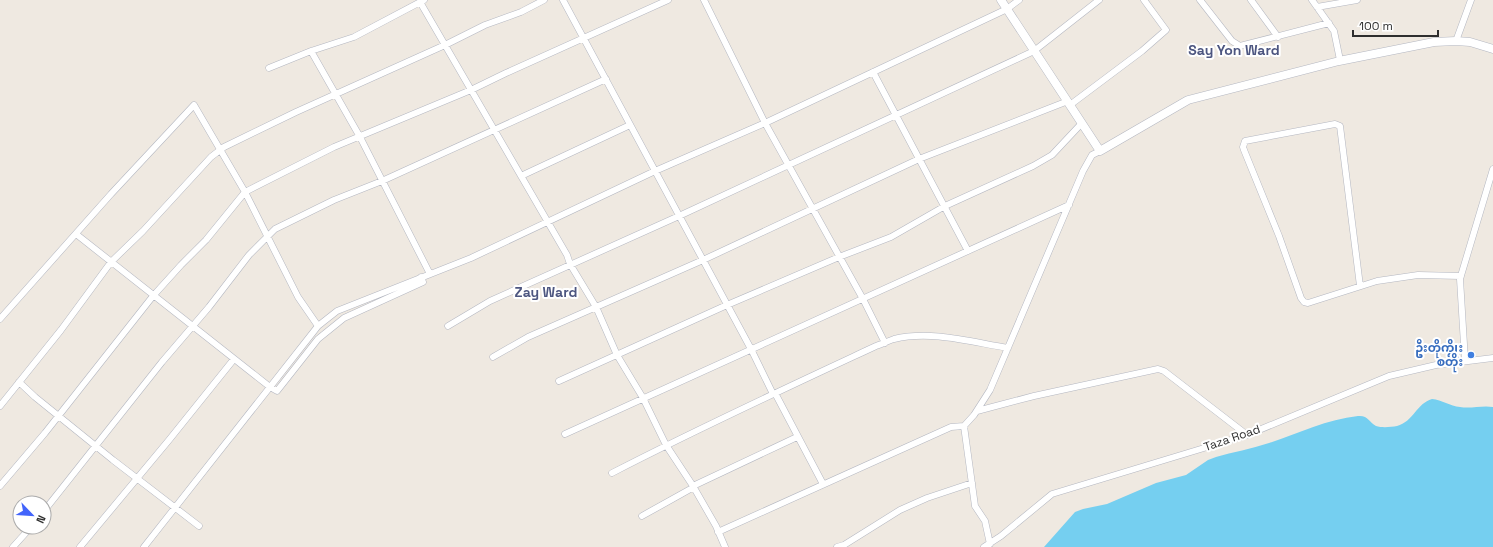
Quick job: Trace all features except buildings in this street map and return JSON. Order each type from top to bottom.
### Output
[{"type":"street","points":[[0,406],[61,330],[111,262],[211,157],[221,149],[296,112],[445,45],[485,25],[521,12],[544,0]]},
{"type":"street","points":[[563,0],[728,305],[773,394],[775,393],[823,484]]},
{"type":"street","points":[[0,486],[59,417],[153,296],[206,240],[245,192],[334,147],[471,90],[668,0]]},
{"type":"street","points":[[704,0],[765,123],[863,299],[885,342]]},
{"type":"street","points":[[1001,0],[1100,151]]},
{"type":"street","points":[[144,547],[318,326],[337,311],[471,258],[655,171],[765,123],[1007,9],[1019,0]]},
{"type":"street","points":[[448,326],[490,301],[679,216],[1034,51],[1099,0]]},
{"type":"street","points":[[493,357],[528,337],[703,260],[919,158],[1069,103],[1142,51],[1166,30],[1144,0]]},
{"type":"street","points":[[1200,0],[1232,41],[1237,45],[1243,46],[1329,23]]},
{"type":"street","points":[[1251,0],[1278,36]]},
{"type":"street","points":[[1312,0],[1334,31],[1340,60]]},
{"type":"street","points":[[1317,7],[1356,0]]},
{"type":"street","points":[[1456,41],[1471,0]]},
{"type":"street","points":[[269,68],[312,50],[354,37],[422,1],[445,45],[596,307],[617,355],[644,398],[666,445],[694,487],[725,547]]},
{"type":"street","points":[[990,544],[985,521],[976,506],[964,426],[977,411],[990,390],[1083,171],[1092,156],[1188,100],[1340,60],[1434,42],[1470,42],[1493,49]]},
{"type":"street","points":[[312,50],[360,137],[430,274]]},
{"type":"street","points":[[873,72],[968,251]]},
{"type":"street","points":[[52,501],[162,362],[193,327],[249,255],[275,229],[308,212],[382,181],[606,79]]},
{"type":"street","points":[[0,319],[194,105],[245,192],[298,297],[318,326]]},
{"type":"street","points":[[559,381],[728,305],[839,257],[891,237],[945,206],[1033,166],[1052,155],[1082,122]]},
{"type":"street","points":[[1360,286],[1340,126],[1335,124],[1245,141],[1243,147],[1244,150],[1303,301],[1308,303],[1377,281],[1418,275],[1461,276]]},
{"type":"street","points":[[521,176],[630,125]]},
{"type":"street","points":[[1465,362],[1460,279],[1491,182],[1493,169]]},
{"type":"street","points":[[565,434],[1069,205]]},
{"type":"street","points":[[76,234],[270,387],[278,391],[318,339],[344,318],[423,282],[421,277]]},
{"type":"street","points":[[612,473],[666,445],[773,394],[894,339],[918,336],[940,337],[1008,348]]},
{"type":"street","name":"Taza Road","points":[[984,547],[1002,536],[1052,494],[1247,435],[1389,376],[1436,365],[1493,358]]},
{"type":"street","points":[[80,547],[218,381],[234,359]]},
{"type":"street","points":[[977,411],[1049,393],[1158,369],[1164,371],[1247,435]]},
{"type":"street","points":[[19,382],[59,417],[199,526]]},
{"type":"street","points":[[718,532],[951,426],[964,426]]},
{"type":"street","points":[[642,516],[694,487],[797,436]]},
{"type":"street","points":[[842,546],[900,510],[928,498],[972,483]]},
{"type":"street","points":[[13,547],[24,535]]},
{"type":"water","points":[[1432,399],[1460,407],[1493,407],[1493,547],[1044,547],[1075,512],[1107,504],[1156,483],[1186,475],[1208,460],[1262,445],[1324,423],[1346,418],[1361,416],[1376,426],[1397,426],[1407,421],[1422,404]]},
{"type":"place","name":"ဦးတိုက္စိုး စတိုး","points":[[1471,355]]},
{"type":"district","name":"Say Yon Ward","points":[[1234,50]]},
{"type":"district","name":"Zay Ward","points":[[546,292]]}]
